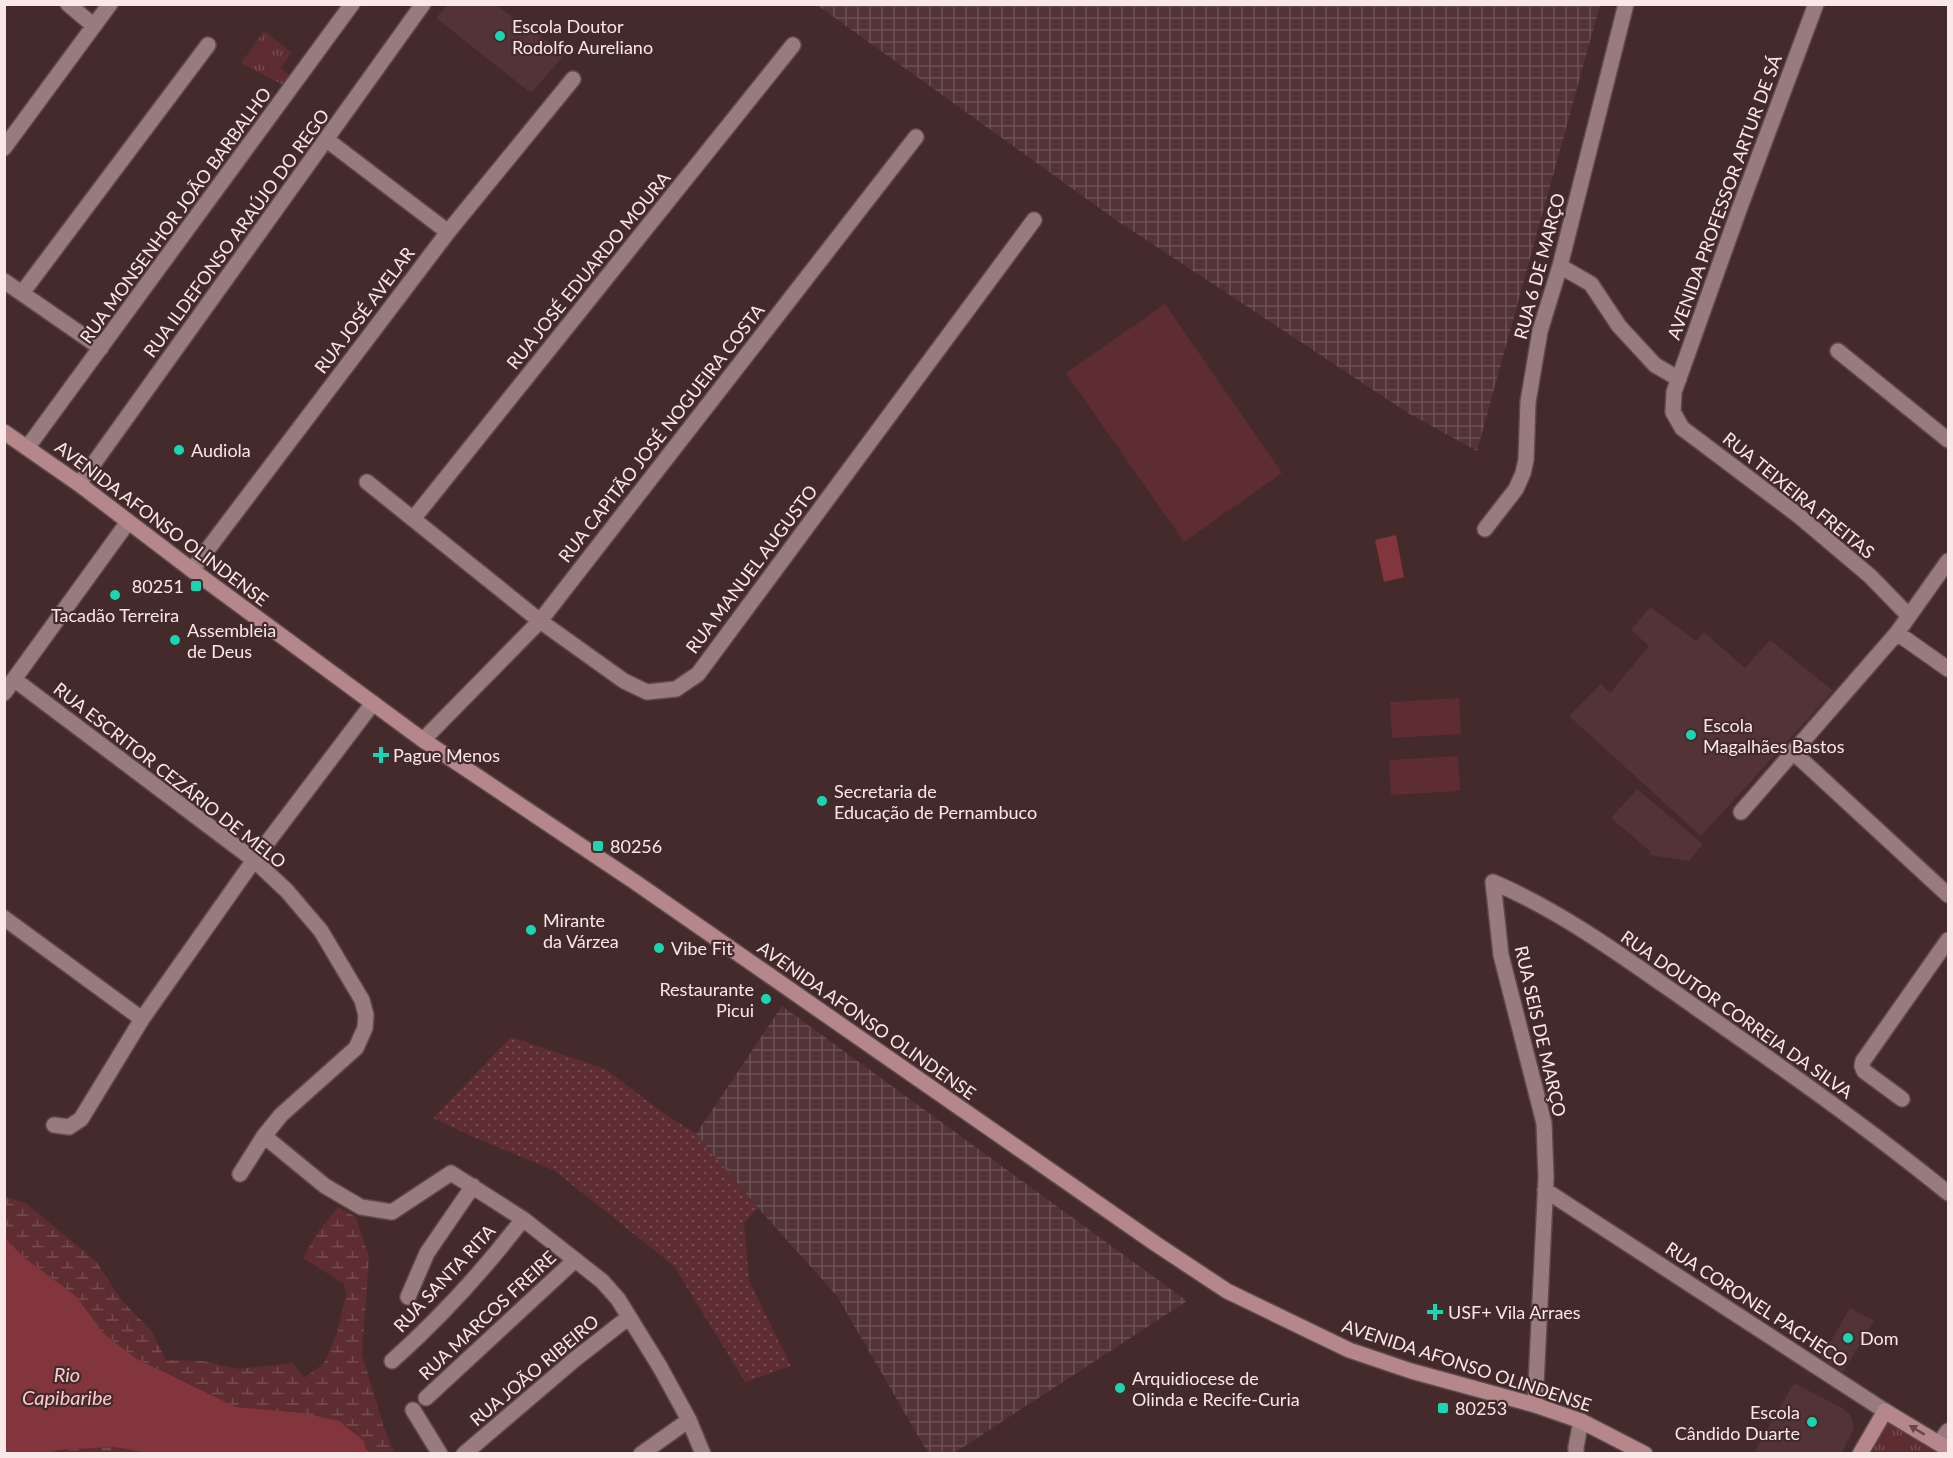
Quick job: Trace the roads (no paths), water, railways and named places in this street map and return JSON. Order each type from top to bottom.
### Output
[{"type":"main road","name":"AVENIDA AFONSO OLINDENSE","points":[[4,432],[80,484],[192,570],[423,740],[635,882],[1146,1238],[1227,1291],[1349,1350],[1411,1371],[1535,1405],[1581,1421],[1646,1454]]},
{"type":"main road","name":"RUA CORONEL PACHECO","points":[[1885,1411],[1946,1441]]},
{"type":"main road","points":[[1860,1454],[1885,1411]]},
{"type":"street","points":[[68,4],[94,26]]},
{"type":"street","points":[[4,148],[110,4]]},
{"type":"street","name":"RUA MONSENHOR JOÃO BARBALHO","points":[[27,448],[352,4]]},
{"type":"street","name":"RUA ILDEFONSO ARAÚJO DO REGO","points":[[80,484],[423,4]]},
{"type":"street","name":"RUA 6 DE MARÇO","points":[[1485,529],[1516,489],[1523,473],[1526,460],[1528,402],[1540,331],[1560,266],[1626,4]]},
{"type":"street","name":"AVENIDA PROFESSOR ARTUR DE SÁ","points":[[1672,403],[1678,379],[1740,207],[1816,4]]},
{"type":"street","points":[[22,293],[208,45]]},
{"type":"street","name":"RUA JOSÉ EDUARDO MOURA","points":[[413,519],[793,45]]},
{"type":"street","name":"RUA JOSÉ AVELAR","points":[[192,570],[448,232],[573,79]]},
{"type":"street","name":"RUA CAPITÃO JOSÉ NOGUEIRA COSTA","points":[[423,740],[540,621],[916,137]]},
{"type":"street","points":[[327,140],[448,232]]},
{"type":"street","name":"RUA MANUEL AUGUSTO","points":[[367,482],[540,621],[624,681],[647,692],[676,689],[698,674],[1034,220]]},
{"type":"street","points":[[1560,266],[1591,284],[1619,326],[1655,365],[1678,379]]},
{"type":"street","points":[[4,280],[101,348]]},
{"type":"street","points":[[1838,351],[1948,440]]},
{"type":"street","name":"RUA TEIXEIRA FREITAS","points":[[1672,403],[1673,412],[1682,428],[1823,535],[1870,576],[1909,616]]},
{"type":"street","points":[[4,693],[128,522]]},
{"type":"street","points":[[1741,812],[1897,633],[1948,561]]},
{"type":"street","points":[[1897,633],[1948,669]]},
{"type":"street","name":"RUA ESCRITOR CEZÁRIO DE MELO","points":[[15,680],[254,860],[287,891],[321,931],[362,1000],[366,1014],[365,1028],[356,1048],[281,1115],[264,1136]]},
{"type":"street","points":[[54,1125],[69,1127],[81,1119],[142,1019],[254,860],[373,703]]},
{"type":"street","points":[[1792,752],[1948,895]]},
{"type":"street","name":"RUA SEIS DE MARÇO","points":[[1492,882],[1501,955],[1544,1123],[1545,1190],[1535,1405]]},
{"type":"street","name":"RUA DOUTOR CORREIA DA SILVA","points":[[1492,882],[1544,906],[1604,943],[1777,1064],[1948,1193]]},
{"type":"street","points":[[4,918],[142,1019]]},
{"type":"street","points":[[1902,1099],[1864,1071],[1863,1061],[1948,940]]},
{"type":"street","points":[[240,1174],[264,1136],[325,1186],[361,1207],[392,1212],[451,1173],[473,1186],[523,1219],[602,1281],[618,1299],[660,1367],[689,1420],[704,1454]]},
{"type":"street","points":[[408,1297],[427,1253],[473,1186]]},
{"type":"street","name":"RUA CORONEL PACHECO","points":[[1545,1190],[1885,1411]]},
{"type":"street","name":"RUA SANTA RITA","points":[[392,1361],[423,1333],[461,1293],[523,1219]]},
{"type":"street","name":"RUA MARCOS FREIRE","points":[[426,1398],[575,1260]]},
{"type":"street","name":"RUA JOÃO RIBEIRO","points":[[465,1454],[574,1360],[629,1317]]},
{"type":"street","points":[[413,1410],[440,1454]]},
{"type":"street","points":[[640,1454],[689,1420]]},
{"type":"street","points":[[1576,1454],[1581,1421]]},
{"type":"water","points":[[1396,535],[1404,577],[1384,582],[1375,540]]},
{"type":"water","name":"Rio Capibaribe","points":[[5,1239],[26,1259],[76,1296],[104,1334],[137,1359],[236,1407],[303,1413],[339,1421],[364,1441],[367,1453],[156,1454],[114,1447],[59,1450],[49,1453],[5,1453]]},
{"type":"place","name":"Escola Doutor Rodolfo Aureliano","points":[[500,36]]},
{"type":"place","name":"Audiola","points":[[179,450]]},
{"type":"place","name":"80251","points":[[196,586]]},
{"type":"place","name":"Tacadão Terreira","points":[[115,595]]},
{"type":"place","name":"Assembleia de Deus","points":[[175,640]]},
{"type":"place","name":"Escola Magalhães Bastos","points":[[1691,735]]},
{"type":"place","name":"Pague Menos","points":[[381,755]]},
{"type":"place","name":"Secretaria de Educação de Pernambuco","points":[[822,801]]},
{"type":"place","name":"80256","points":[[598,846]]},
{"type":"place","name":"Mirante da Várzea","points":[[531,930]]},
{"type":"place","name":"Vibe Fit","points":[[659,948]]},
{"type":"place","name":"Restaurante Picui","points":[[766,999]]},
{"type":"place","name":"USF+ Vila Arraes","points":[[1435,1312]]},
{"type":"place","name":"Dom","points":[[1848,1338]]},
{"type":"place","name":"Arquidiocese de Olinda e Recife-Curia","points":[[1120,1388]]},
{"type":"place","name":"80253","points":[[1443,1408]]},
{"type":"place","name":"Escola Cândido Duarte","points":[[1812,1422]]}]
